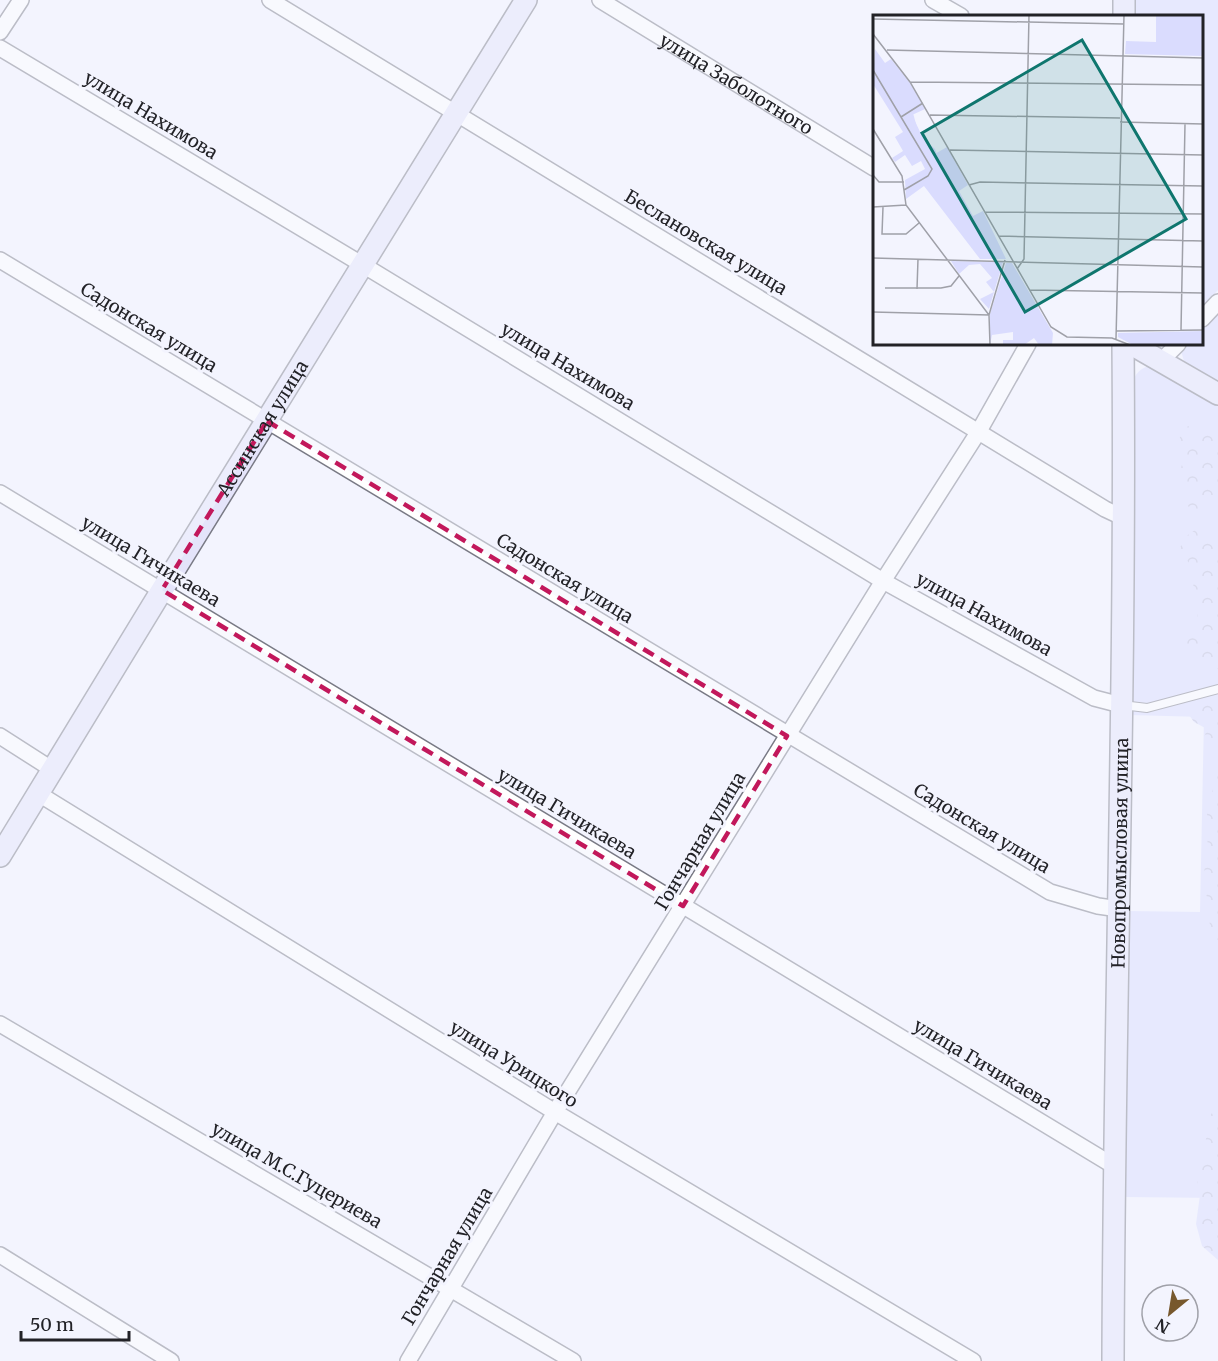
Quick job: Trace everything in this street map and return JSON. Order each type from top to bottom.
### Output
[{"type":"street","points":[[0,32],[21,0]]},
{"type":"street","name":"Беслановская улица","points":[[270,0],[1122,517]]},
{"type":"street","name":"Ассинская улица","points":[[0,856],[526,0]]},
{"type":"street","name":"улица Заболотного","points":[[600,0],[873,167]]},
{"type":"street","points":[[933,0],[959,15]]},
{"type":"street","name":"улица Нахимова","points":[[0,48],[884,580],[1094,698],[1121,705]]},
{"type":"street","name":"Садонская улица","points":[[0,260],[1050,892],[1098,906],[1119,909]]},
{"type":"street","points":[[1203,318],[1218,302]]},
{"type":"street","name":"Гончарная улица","points":[[408,1361],[555,1112],[884,580],[979,431],[1027,345]]},
{"type":"street","name":"Новопромысловая улица","points":[[1113,1361],[1123,345]]},
{"type":"street","points":[[1133,345],[1218,394]]},
{"type":"street","points":[[1162,360],[1177,345]]},
{"type":"street","name":"улица Гичикаева","points":[[0,493],[1114,1166]]},
{"type":"street","points":[[0,736],[53,770]]},
{"type":"street","name":"улица Урицкого","points":[[39,794],[555,1112],[973,1361]]},
{"type":"street","name":"улица М.С.Гуцериева","points":[[0,1024],[451,1287],[573,1361]]},
{"type":"street","points":[[0,1255],[171,1361]]},
{"type":"lane","points":[[1121,705],[1147,708],[1218,689]]},
{"type":"highlighted area","points":[[267,421],[787,736],[683,906],[162,590]]},
{"type":"green space","points":[[1135,0],[1218,0],[1218,290],[1203,306],[1203,15],[1135,15]]},
{"type":"green space","points":[[1218,309],[1218,384],[1184,361],[1181,351],[1184,345],[1203,345],[1203,324]]},
{"type":"green space","points":[[1152,365],[1218,402],[1218,1198],[1125,1197],[1127,911],[1200,912],[1204,717],[1129,715],[1132,385],[1139,372]]},
{"type":"green space","points":[[1188,426],[1200,433],[1211,430],[1218,434],[1218,501],[1215,504],[1212,500],[1204,515],[1190,508],[1183,501],[1187,486],[1181,470],[1186,456],[1180,436]]},
{"type":"green space","points":[[1205,525],[1213,531],[1218,547],[1218,669],[1205,671],[1191,663],[1184,641],[1186,630],[1197,620],[1198,610],[1193,589],[1195,570],[1179,551],[1184,537]]},
{"type":"green space","points":[[1197,697],[1207,697],[1218,701],[1218,746],[1205,743],[1207,729],[1194,722],[1189,715]]},
{"type":"green space","points":[[1216,774],[1218,774],[1218,940],[1208,934],[1211,914],[1204,874],[1208,837],[1207,812]]},
{"type":"green space","points":[[1218,1108],[1218,1260],[1202,1246],[1196,1224],[1200,1195],[1197,1180],[1200,1157],[1211,1114]]}]
